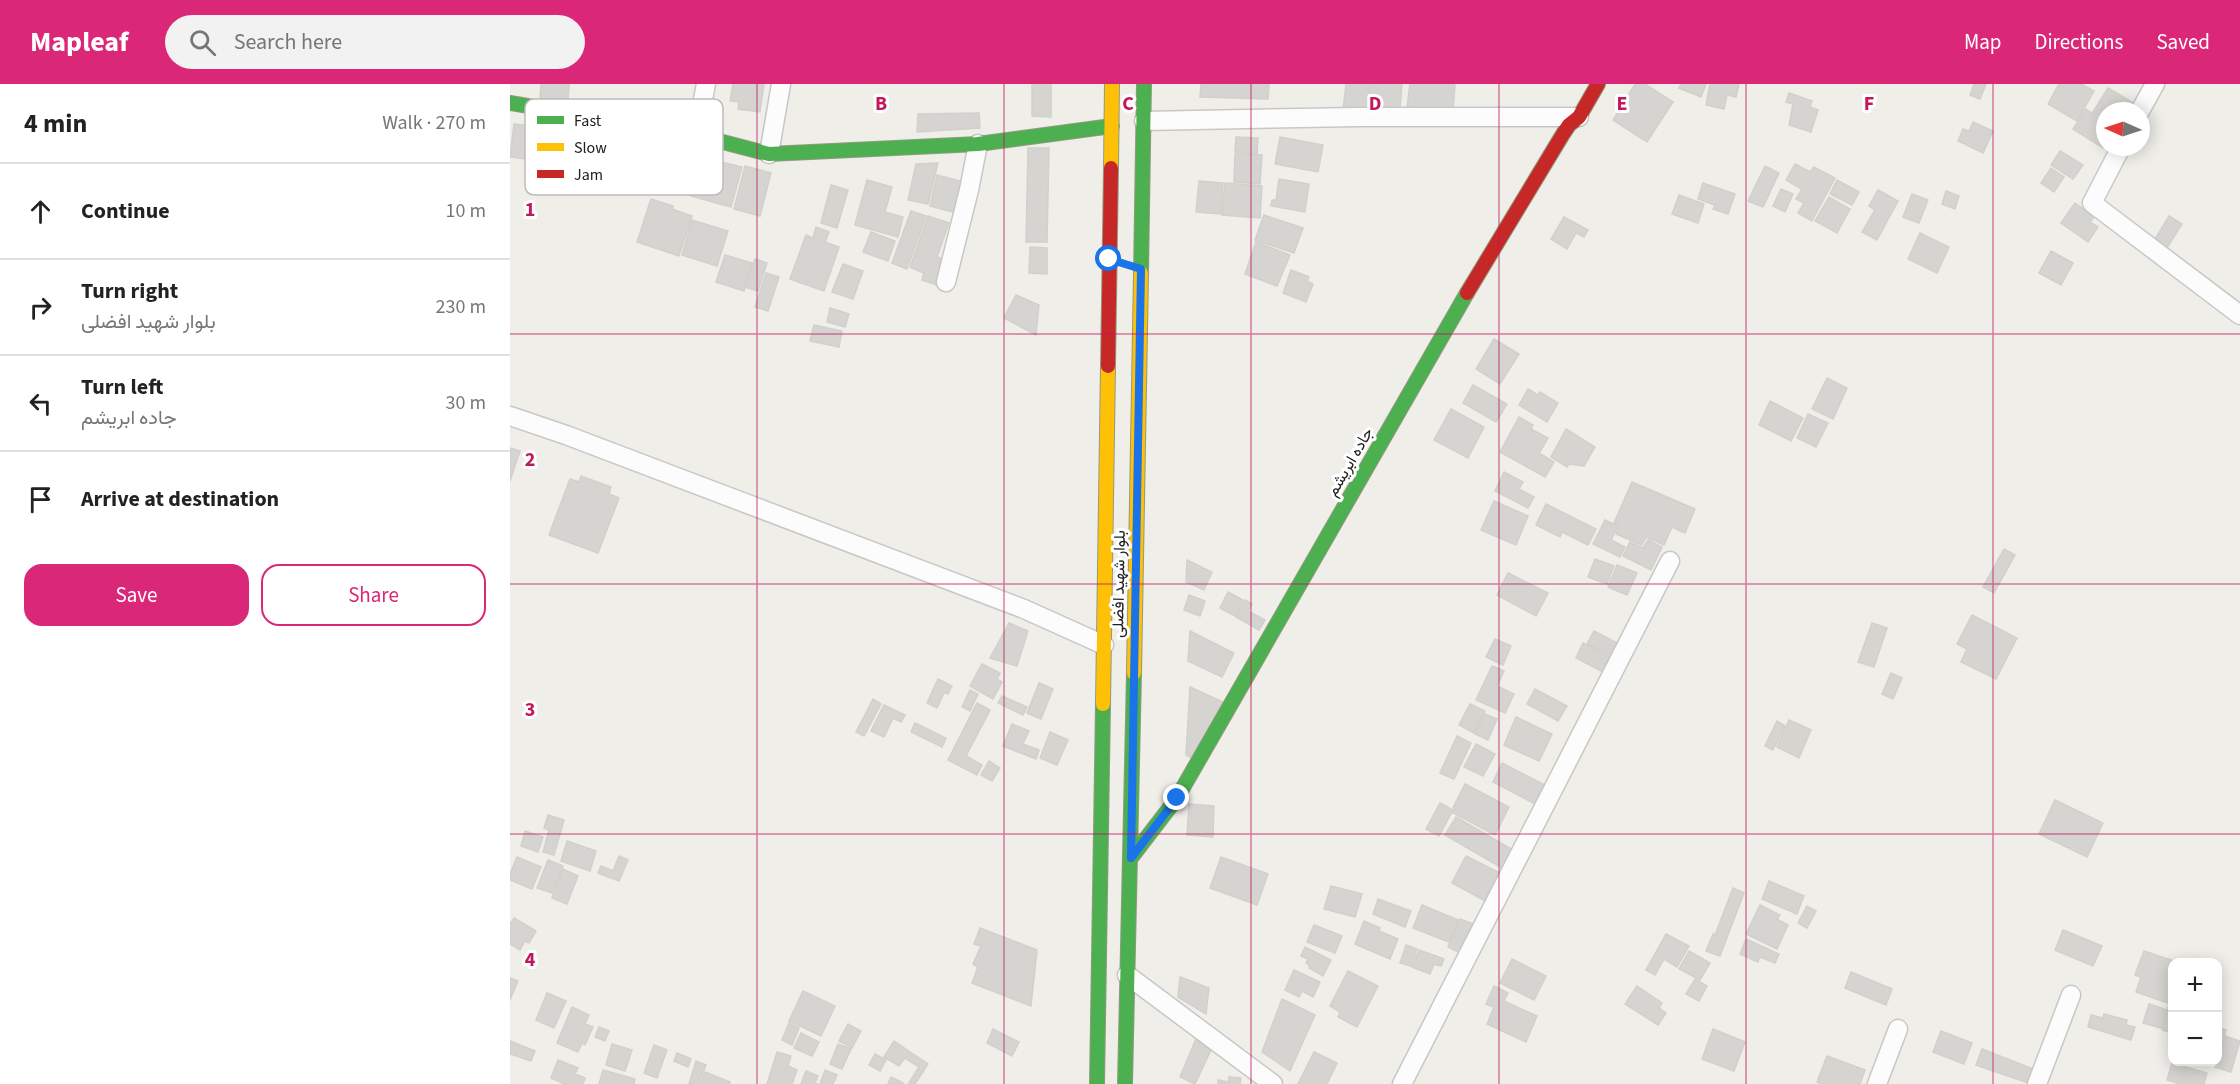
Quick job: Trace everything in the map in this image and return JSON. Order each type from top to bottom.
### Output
[{"type":"main road","name":"بلوار شهید افضلی","points":[[1112,84],[1112,126],[1125,264],[1131,858],[1125,1084]]},
{"type":"main road","name":"بلوار شهید افضلی","points":[[1097,1084],[1104,645],[1125,264],[1144,121],[1144,84]]},
{"type":"main road","name":"جاده ابریشم","points":[[1131,858],[1177,798],[1501,233],[1563,134],[1579,117],[1598,84]]},
{"type":"main road","points":[[510,103],[525,106]]},
{"type":"main road","points":[[723,142],[769,154],[978,144],[1112,126]]},
{"type":"street","points":[[703,99],[706,84]]},
{"type":"street","points":[[769,154],[781,84]]},
{"type":"street","points":[[2145,102],[2155,84]]},
{"type":"street","points":[[1144,121],[1356,117],[1579,117]]},
{"type":"street","points":[[946,282],[978,144]]},
{"type":"street","points":[[2116,156],[2092,203],[2240,315]]},
{"type":"street","points":[[510,416],[566,435],[1012,604],[1104,645]]},
{"type":"street","points":[[1402,1084],[1670,561]]},
{"type":"street","points":[[1127,975],[1273,1084]]},
{"type":"street","points":[[2037,1084],[2071,995]]},
{"type":"street","points":[[1877,1084],[1898,1029]]},
{"type":"building","points":[[541,84],[569,84],[568,99],[540,98]]},
{"type":"building","points":[[733,84],[764,84],[760,112],[738,109],[739,102],[730,101]]},
{"type":"building","points":[[1032,84],[1051,84],[1051,117],[1032,116]]},
{"type":"building","points":[[1201,84],[1269,84],[1268,99],[1200,97]]},
{"type":"building","points":[[1346,84],[1370,84],[1367,112],[1343,110]]},
{"type":"building","points":[[1370,84],[1402,84],[1400,108],[1368,106]]},
{"type":"building","points":[[1410,84],[1455,84],[1453,112],[1407,107]]},
{"type":"building","points":[[1635,84],[1645,84],[1673,102],[1647,142],[1613,120]]},
{"type":"building","points":[[1681,84],[1706,84],[1701,97],[1679,88]]},
{"type":"building","points":[[1710,84],[1739,84],[1736,97],[1727,95],[1724,109],[1706,105]]},
{"type":"building","points":[[1974,84],[1986,84],[1980,99],[1970,95]]},
{"type":"building","points":[[2059,84],[2081,84],[2094,91],[2077,121],[2048,104]]},
{"type":"building","points":[[2108,88],[2132,102],[2099,102]]},
{"type":"building","points":[[1789,93],[1812,101],[1810,107],[1818,110],[1811,132],[1789,125],[1793,104],[1786,102]]},
{"type":"building","points":[[2086,109],[2096,116],[2096,144],[2073,129]]},
{"type":"building","points":[[979,113],[980,128],[917,132],[918,114]]},
{"type":"building","points":[[1973,122],[1993,131],[1983,153],[1958,141],[1963,129],[1969,131]]},
{"type":"building","points":[[514,124],[525,125],[525,159],[510,157]]},
{"type":"building","points":[[1236,137],[1258,138],[1257,154],[1235,152]]},
{"type":"building","points":[[1280,137],[1323,145],[1318,172],[1275,164]]},
{"type":"building","points":[[1028,148],[1049,148],[1047,242],[1026,242]]},
{"type":"building","points":[[2060,151],[2083,165],[2073,179],[2051,165]]},
{"type":"building","points":[[1235,154],[1262,155],[1260,184],[1234,182]]},
{"type":"building","points":[[723,162],[742,167],[731,207],[691,196],[723,195]]},
{"type":"building","points":[[938,163],[928,204],[908,200],[916,164]]},
{"type":"building","points":[[1795,164],[1810,172],[1814,167],[1835,178],[1812,221],[1798,213],[1804,203],[1796,199],[1802,189],[1786,180]]},
{"type":"building","points":[[745,166],[771,173],[760,216],[734,209]]},
{"type":"building","points":[[1765,166],[1779,173],[1763,207],[1748,201]]},
{"type":"building","points":[[2051,168],[2064,177],[2054,192],[2041,183]]},
{"type":"building","points":[[937,175],[964,182],[956,213],[930,206]]},
{"type":"building","points":[[1279,179],[1309,184],[1305,212],[1271,206],[1272,200],[1276,200]]},
{"type":"building","points":[[867,180],[892,187],[885,212],[903,217],[898,237],[855,225]]},
{"type":"building","points":[[1837,180],[1859,192],[1852,205],[1830,194]]},
{"type":"building","points":[[1199,181],[1223,183],[1221,214],[1196,212]]},
{"type":"building","points":[[1225,183],[1262,186],[1260,218],[1222,215]]},
{"type":"building","points":[[1703,183],[1735,194],[1728,214],[1713,209],[1715,205],[1698,199]]},
{"type":"building","points":[[831,185],[848,190],[837,228],[821,223]]},
{"type":"building","points":[[1781,189],[1793,194],[1785,212],[1773,206]]},
{"type":"building","points":[[1878,190],[1898,201],[1877,240],[1862,232],[1875,210],[1869,206]]},
{"type":"building","points":[[1946,191],[1959,196],[1955,209],[1942,204]]},
{"type":"building","points":[[1912,194],[1928,200],[1919,223],[1903,217]]},
{"type":"building","points":[[1679,195],[1704,204],[1698,223],[1672,214]]},
{"type":"building","points":[[1829,197],[1850,209],[1837,233],[1815,221]]},
{"type":"building","points":[[651,199],[673,206],[672,209],[692,216],[679,256],[637,242]]},
{"type":"building","points":[[2075,203],[2094,217],[2090,222],[2098,227],[2088,242],[2061,223]]},
{"type":"building","points":[[911,211],[926,216],[907,269],[892,263]]},
{"type":"building","points":[[1264,215],[1303,228],[1294,253],[1255,240]]},
{"type":"building","points":[[928,216],[949,223],[937,257],[948,261],[940,286],[922,280],[924,273],[910,267]]},
{"type":"building","points":[[2169,216],[2182,224],[2165,251],[2152,244]]},
{"type":"building","points":[[1564,217],[1588,230],[1584,237],[1576,233],[1567,249],[1551,239]]},
{"type":"building","points":[[692,220],[728,231],[717,266],[682,255]]},
{"type":"building","points":[[816,227],[829,232],[825,242],[839,247],[824,291],[790,279],[806,235],[813,238]]},
{"type":"building","points":[[871,232],[895,241],[888,261],[863,252]]},
{"type":"building","points":[[1920,233],[1949,247],[1937,273],[1908,259]]},
{"type":"building","points":[[1256,242],[1290,255],[1277,286],[1245,274]]},
{"type":"building","points":[[1030,247],[1047,248],[1047,274],[1029,273]]},
{"type":"building","points":[[2051,251],[2073,263],[2061,285],[2039,273]]},
{"type":"building","points":[[725,255],[752,263],[744,291],[716,282]]},
{"type":"building","points":[[755,259],[767,263],[758,291],[745,287]]},
{"type":"building","points":[[843,264],[863,271],[853,299],[832,292]]},
{"type":"building","points":[[1291,270],[1309,277],[1307,281],[1313,284],[1306,302],[1283,293]]},
{"type":"building","points":[[766,273],[779,277],[768,311],[755,307]]},
{"type":"building","points":[[1016,295],[1039,305],[1036,335],[1004,318]]},
{"type":"building","points":[[830,308],[849,314],[845,327],[827,322]]},
{"type":"building","points":[[814,325],[842,331],[839,347],[810,341]]},
{"type":"building","points":[[1494,339],[1519,354],[1500,384],[1476,369]]},
{"type":"building","points":[[1827,378],[1847,388],[1833,419],[1812,409]]},
{"type":"building","points":[[1473,385],[1507,404],[1496,422],[1463,403]]},
{"type":"building","points":[[1528,389],[1538,395],[1540,392],[1558,403],[1547,422],[1519,405]]},
{"type":"building","points":[[1770,401],[1803,418],[1791,441],[1759,425]]},
{"type":"building","points":[[1451,409],[1484,427],[1468,458],[1434,440]]},
{"type":"building","points":[[1808,414],[1828,423],[1816,447],[1797,438]]},
{"type":"building","points":[[1519,417],[1533,425],[1531,429],[1548,438],[1539,453],[1554,462],[1545,477],[1500,452]]},
{"type":"building","points":[[1566,429],[1595,447],[1584,466],[1569,464],[1567,467],[1551,457]]},
{"type":"building","points":[[510,448],[520,451],[510,481]]},
{"type":"building","points":[[1504,472],[1523,482],[1519,489],[1534,497],[1528,508],[1495,491]]},
{"type":"building","points":[[581,476],[611,487],[609,494],[619,498],[598,553],[549,535],[570,479],[579,482]]},
{"type":"building","points":[[1632,482],[1695,509],[1685,533],[1672,527],[1664,545],[1646,537],[1642,545],[1616,534],[1620,526],[1614,523]]},
{"type":"building","points":[[1494,501],[1528,516],[1516,545],[1481,530]]},
{"type":"building","points":[[1546,504],[1596,529],[1588,545],[1562,532],[1560,537],[1536,525]]},
{"type":"building","points":[[1605,520],[1618,526],[1611,540],[1625,547],[1620,557],[1593,544]]},
{"type":"building","points":[[1648,540],[1662,547],[1651,570],[1623,556],[1630,542],[1643,548]]},
{"type":"building","points":[[2004,549],[2015,555],[1994,593],[1983,587]]},
{"type":"building","points":[[1595,559],[1614,566],[1607,584],[1588,577]]},
{"type":"building","points":[[1187,560],[1212,572],[1204,590],[1186,582]]},
{"type":"building","points":[[1617,565],[1637,573],[1627,595],[1608,587]]},
{"type":"building","points":[[1508,573],[1548,593],[1536,616],[1497,595]]},
{"type":"building","points":[[1228,592],[1243,600],[1235,616],[1220,608]]},
{"type":"building","points":[[1189,595],[1205,601],[1200,616],[1184,610]]},
{"type":"building","points":[[1245,600],[1252,604],[1248,611],[1265,620],[1259,630],[1236,617]]},
{"type":"building","points":[[1972,615],[2017,638],[1996,679],[1961,662],[1967,649],[1957,644]]},
{"type":"building","points":[[1009,623],[1028,631],[1017,666],[990,658]]},
{"type":"building","points":[[1872,623],[1887,628],[1874,667],[1858,662]]},
{"type":"building","points":[[1190,631],[1234,653],[1222,677],[1188,661]]},
{"type":"building","points":[[1594,631],[1619,644],[1613,656],[1587,644]]},
{"type":"building","points":[[1495,639],[1511,646],[1503,665],[1486,657]]},
{"type":"building","points":[[1583,643],[1611,657],[1603,672],[1576,658]]},
{"type":"building","points":[[982,664],[1000,673],[997,679],[1002,682],[993,699],[970,686]]},
{"type":"building","points":[[1492,666],[1504,671],[1497,686],[1514,694],[1505,713],[1476,700]]},
{"type":"building","points":[[1891,673],[1902,678],[1893,699],[1882,694]]},
{"type":"building","points":[[938,679],[952,686],[948,694],[944,693],[937,708],[927,703]]},
{"type":"building","points":[[1039,683],[1053,689],[1041,719],[1027,713]]},
{"type":"building","points":[[1190,687],[1223,702],[1194,759],[1186,755]]},
{"type":"building","points":[[1535,689],[1567,706],[1558,721],[1527,704]]},
{"type":"building","points":[[970,690],[978,694],[970,711],[962,707]]},
{"type":"building","points":[[1002,696],[1027,707],[1023,715],[998,703]]},
{"type":"building","points":[[873,699],[881,704],[864,736],[856,732]]},
{"type":"building","points":[[977,703],[990,710],[966,756],[982,765],[977,775],[948,760]]},
{"type":"building","points":[[1470,704],[1485,711],[1474,733],[1459,725]]},
{"type":"building","points":[[884,705],[905,715],[901,722],[893,718],[884,737],[871,731]]},
{"type":"building","points":[[1485,714],[1497,719],[1488,740],[1475,734]]},
{"type":"building","points":[[1516,717],[1552,734],[1539,761],[1504,745]]},
{"type":"building","points":[[1789,720],[1811,730],[1799,758],[1777,747]]},
{"type":"building","points":[[1777,721],[1785,726],[1773,750],[1765,746]]},
{"type":"building","points":[[915,723],[946,738],[942,747],[911,732]]},
{"type":"building","points":[[1012,724],[1029,731],[1023,744],[1039,750],[1036,759],[1003,746]]},
{"type":"building","points":[[1050,732],[1068,740],[1057,765],[1040,758]]},
{"type":"building","points":[[1457,736],[1471,743],[1454,779],[1440,773]]},
{"type":"building","points":[[1476,744],[1495,754],[1483,776],[1464,767]]},
{"type":"building","points":[[989,761],[1000,768],[992,781],[981,775]]},
{"type":"building","points":[[1502,763],[1549,787],[1539,806],[1493,782]]},
{"type":"building","points":[[1465,784],[1509,807],[1495,835],[1453,813],[1455,809],[1453,808]]},
{"type":"building","points":[[2055,800],[2103,823],[2087,857],[2039,834]]},
{"type":"building","points":[[1440,803],[1453,810],[1439,836],[1426,829]]},
{"type":"building","points":[[1189,804],[1214,806],[1213,837],[1187,835]]},
{"type":"building","points":[[548,815],[564,820],[554,855],[543,852],[549,830],[544,828]]},
{"type":"building","points":[[1456,817],[1513,850],[1502,868],[1445,835]]},
{"type":"building","points":[[525,831],[543,837],[538,852],[521,846]]},
{"type":"building","points":[[567,841],[596,851],[590,871],[561,861]]},
{"type":"building","points":[[619,856],[628,860],[619,881],[598,873],[601,866],[613,871]]},
{"type":"building","points":[[1466,856],[1504,875],[1489,903],[1452,883]]},
{"type":"building","points":[[517,857],[541,867],[532,889],[510,880]]},
{"type":"building","points":[[1221,857],[1268,874],[1257,905],[1210,888]]},
{"type":"building","points":[[548,860],[563,866],[552,893],[537,888]]},
{"type":"building","points":[[563,869],[578,876],[567,904],[552,898]]},
{"type":"building","points":[[1769,881],[1804,896],[1797,914],[1762,899]]},
{"type":"building","points":[[1331,886],[1362,894],[1355,917],[1324,909]]},
{"type":"building","points":[[1733,888],[1744,893],[1720,956],[1706,951],[1713,934],[1715,935]]},
{"type":"building","points":[[1378,899],[1411,911],[1405,927],[1373,914]]},
{"type":"building","points":[[1422,905],[1458,920],[1449,942],[1413,928]]},
{"type":"building","points":[[1760,905],[1780,915],[1777,919],[1788,925],[1777,949],[1746,934]]},
{"type":"building","points":[[1807,906],[1816,911],[1807,928],[1798,923]]},
{"type":"building","points":[[514,918],[536,931],[529,943],[525,941],[520,950],[510,944],[510,924]]},
{"type":"building","points":[[1460,919],[1473,924],[1460,953],[1448,947]]},
{"type":"building","points":[[1364,921],[1380,928],[1379,931],[1398,939],[1390,959],[1355,944]]},
{"type":"building","points":[[1314,925],[1342,936],[1335,953],[1307,942]]},
{"type":"building","points":[[980,928],[1037,950],[1031,1006],[972,983],[978,967],[973,964],[981,946],[974,944]]},
{"type":"building","points":[[2063,930],[2102,946],[2093,966],[2055,950]]},
{"type":"building","points":[[1666,934],[1689,946],[1677,967],[1664,959],[1655,975],[1646,970]]},
{"type":"building","points":[[1746,939],[1779,954],[1775,963],[1760,957],[1758,962],[1740,954]]},
{"type":"building","points":[[1406,945],[1417,949],[1411,966],[1400,963]]},
{"type":"building","points":[[1305,947],[1331,960],[1323,976],[1309,968],[1310,966],[1306,963],[1308,959],[1301,956]]},
{"type":"building","points":[[1419,950],[1444,959],[1441,966],[1434,964],[1430,974],[1412,967]]},
{"type":"building","points":[[1689,951],[1710,963],[1700,980],[1679,969]]},
{"type":"building","points":[[2144,951],[2168,959],[2168,1003],[2136,992],[2141,977],[2135,975]]},
{"type":"building","points":[[1512,959],[1546,976],[1534,1000],[1500,983]]},
{"type":"building","points":[[1294,970],[1320,982],[1313,997],[1302,991],[1299,997],[1285,990]]},
{"type":"building","points":[[1348,971],[1378,986],[1357,1027],[1338,1017],[1340,1012],[1330,1006]]},
{"type":"building","points":[[1851,972],[1892,989],[1886,1005],[1845,988]]},
{"type":"building","points":[[1180,977],[1209,988],[1206,1014],[1178,997]]},
{"type":"building","points":[[510,978],[518,981],[510,1000]]},
{"type":"building","points":[[1695,979],[1707,986],[1699,1001],[1686,994]]},
{"type":"building","points":[[1494,986],[1508,993],[1504,1001],[1537,1016],[1526,1042],[1487,1024],[1494,1007],[1486,1004]]},
{"type":"building","points":[[1637,986],[1662,1003],[1659,1008],[1666,1013],[1658,1025],[1625,1004]]},
{"type":"building","points":[[803,991],[835,1006],[821,1036],[789,1021]]},
{"type":"building","points":[[547,993],[566,1001],[554,1028],[536,1020]]},
{"type":"building","points":[[1282,999],[1315,1015],[1290,1071],[1262,1052]]},
{"type":"building","points":[[2149,1004],[2167,1010],[2161,1028],[2143,1023]]},
{"type":"building","points":[[572,1007],[589,1015],[585,1024],[593,1027],[585,1045],[582,1043],[578,1052],[557,1043]]},
{"type":"building","points":[[2168,1008],[2168,1032],[2162,1030]]},
{"type":"building","points":[[2104,1014],[2127,1020],[2126,1025],[2135,1027],[2131,1040],[2088,1027],[2091,1015],[2103,1018]]},
{"type":"building","points":[[789,1023],[799,1028],[792,1045],[782,1040]]},
{"type":"building","points":[[848,1024],[861,1031],[852,1048],[839,1041]]},
{"type":"building","points":[[599,1027],[609,1031],[605,1041],[595,1037]]},
{"type":"building","points":[[2222,1028],[2226,1030],[2222,1043]]},
{"type":"building","points":[[993,1029],[1019,1042],[1012,1056],[987,1043]]},
{"type":"building","points":[[1713,1029],[1745,1042],[1734,1071],[1702,1059]]},
{"type":"building","points":[[1941,1031],[1972,1043],[1964,1064],[1933,1052]]},
{"type":"building","points":[[801,1033],[819,1042],[812,1056],[794,1048]]},
{"type":"building","points":[[2225,1036],[2240,1041],[2231,1072],[2215,1067],[2222,1066],[2222,1045]]},
{"type":"building","points":[[1196,1039],[1211,1050],[1195,1084],[1180,1077]]},
{"type":"building","points":[[510,1041],[535,1051],[531,1061],[510,1055]]},
{"type":"building","points":[[894,1041],[928,1064],[915,1084],[909,1083],[919,1067],[905,1058],[899,1066],[884,1057]]},
{"type":"building","points":[[612,1044],[632,1050],[625,1071],[606,1065]]},
{"type":"building","points":[[838,1044],[851,1049],[842,1069],[830,1064]]},
{"type":"building","points":[[654,1045],[667,1050],[657,1078],[644,1073]]},
{"type":"building","points":[[1982,1049],[2036,1070],[2031,1084],[1976,1065]]},
{"type":"building","points":[[777,1052],[791,1056],[788,1066],[797,1070],[792,1084],[767,1084]]},
{"type":"building","points":[[1314,1052],[1337,1063],[1327,1084],[1298,1084]]},
{"type":"building","points":[[677,1053],[691,1059],[688,1067],[674,1061]]},
{"type":"building","points":[[875,1054],[886,1060],[880,1071],[869,1065]]},
{"type":"building","points":[[1827,1056],[1865,1070],[1860,1084],[1817,1082]]},
{"type":"building","points":[[558,1060],[578,1068],[575,1074],[585,1078],[583,1084],[565,1084],[551,1078]]},
{"type":"building","points":[[696,1061],[706,1065],[698,1084],[689,1084]]},
{"type":"building","points":[[2171,1066],[2182,1066],[2207,1073],[2204,1084],[2181,1084],[2167,1080]]},
{"type":"building","points":[[603,1070],[635,1079],[634,1084],[599,1084]]},
{"type":"building","points":[[825,1070],[837,1075],[833,1084],[820,1084]]},
{"type":"building","points":[[806,1071],[818,1076],[815,1083],[818,1084],[801,1084]]},
{"type":"building","points":[[705,1072],[730,1082],[730,1084],[700,1084]]},
{"type":"building","points":[[891,1077],[903,1083],[888,1084]]},
{"type":"building","points":[[1229,1077],[1241,1078],[1240,1084],[1218,1084],[1218,1080],[1229,1082]]},
{"type":"traffic: fast","points":[[1141,273],[1144,84]]},
{"type":"traffic: fast","points":[[510,103],[525,106]]},
{"type":"traffic: fast","points":[[723,142],[769,154],[978,144],[1112,126]]},
{"type":"traffic: fast","points":[[1131,858],[1177,798],[1467,293]]},
{"type":"traffic: fast","points":[[1125,1084],[1134,673]]},
{"type":"traffic: fast","points":[[1097,1084],[1103,704]]},
{"type":"traffic: slow","points":[[1111,168],[1112,84]]},
{"type":"traffic: slow","points":[[1134,673],[1141,273]]},
{"type":"traffic: slow","points":[[1103,704],[1108,366]]},
{"type":"traffic: jam","points":[[1467,293],[1563,134],[1579,117],[1598,84]]},
{"type":"traffic: jam","points":[[1108,366],[1111,168]]},
{"type":"route","points":[[1109,259],[1141,269],[1131,858],[1177,798]]}]
